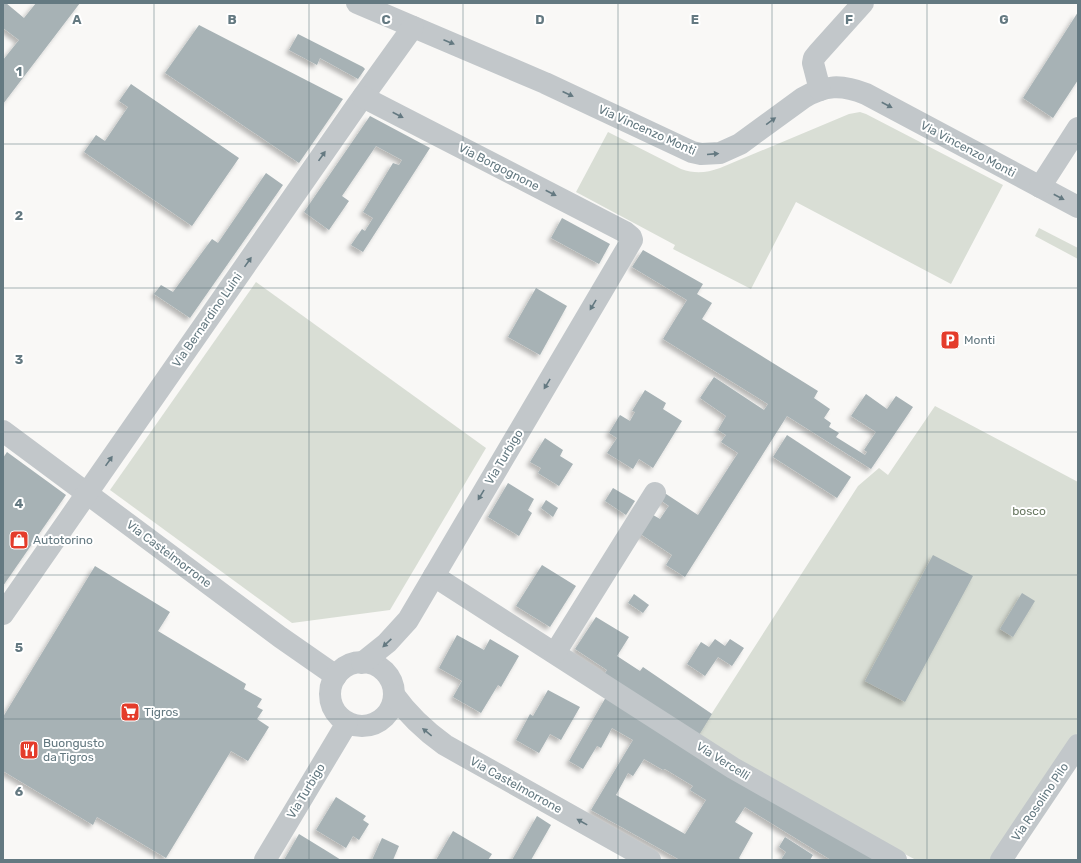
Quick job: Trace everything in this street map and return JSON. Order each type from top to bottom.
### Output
[{"type":"street","name":"Via Vincenzo Monti","points":[[357,3],[545,83],[692,152],[701,154],[720,153],[740,144],[803,98],[820,90],[833,86],[846,87],[866,94],[1078,207]]},
{"type":"street","points":[[820,90],[813,63],[814,58],[863,3]]},
{"type":"street","name":"Via Bernardino Luini","points":[[3,614],[363,96],[413,27]]},
{"type":"street","name":"Via Borgognone","points":[[363,96],[625,232],[631,237],[632,240]]},
{"type":"street","points":[[1040,187],[1078,128]]},
{"type":"street","name":"Via Turbigo","points":[[362,663],[387,643],[408,620],[632,240]]},
{"type":"street","name":"Via Castelmorrone","points":[[3,431],[280,637],[336,676]]},
{"type":"street","points":[[554,653],[655,493]]},
{"type":"street","name":"Via Vercelli","points":[[434,576],[733,768],[896,860]]},
{"type":"street","points":[[362,663],[371,664],[381,669],[388,676],[392,685],[394,696],[392,706],[386,715],[378,722],[368,726],[357,726],[347,723],[339,716],[333,707],[330,696],[331,686],[336,676],[343,669],[352,664],[362,663]]},
{"type":"street","name":"Via Castelmorrone","points":[[394,696],[415,722],[445,745],[650,860]]},
{"type":"street","name":"Via Turbigo","points":[[265,860],[347,723]]},
{"type":"street","name":"Via Rosolino Pilo","points":[[1002,860],[1078,745]]},
{"type":"green space","points":[[860,112],[1003,185],[951,284],[796,202],[751,289],[673,249],[675,245],[576,192],[608,132],[681,169],[691,172],[700,172],[720,168],[849,114]]},
{"type":"green space","points":[[1039,228],[1078,248],[1078,259],[1035,236]]},
{"type":"green space","points":[[256,282],[486,448],[390,610],[292,623],[110,490]]},
{"type":"green space","name":"bosco","points":[[935,406],[1078,482],[1078,732],[994,860],[916,860],[807,802],[696,738],[858,486],[879,468],[888,475]]},
{"type":"building","points":[[3,3],[6,3],[24,18],[36,3],[80,3],[3,104],[3,60],[19,40],[3,28]]},
{"type":"building","points":[[1078,12],[1078,80],[1053,118],[1023,98]]},
{"type":"building","points":[[199,25],[343,99],[299,163],[165,73]]},
{"type":"building","points":[[298,34],[365,69],[358,79],[320,58],[317,65],[289,50]]},
{"type":"building","points":[[131,84],[239,158],[192,226],[84,152],[96,135],[105,141],[128,107],[119,101]]},
{"type":"building","points":[[370,116],[430,148],[363,252],[351,245],[362,229],[365,231],[373,218],[363,212],[393,163],[399,165],[402,160],[376,146],[342,196],[349,201],[329,230],[304,212]]},
{"type":"building","points":[[266,173],[283,185],[190,318],[154,294],[161,285],[173,292],[212,239],[218,243]]},
{"type":"building","points":[[562,218],[610,244],[599,264],[551,238]]},
{"type":"building","points":[[643,250],[703,284],[697,294],[712,303],[702,319],[818,391],[814,398],[830,409],[824,418],[831,423],[829,427],[839,433],[836,437],[865,455],[867,452],[864,450],[876,432],[851,416],[866,394],[887,409],[896,396],[913,407],[871,469],[787,416],[685,577],[666,565],[672,555],[636,531],[648,512],[660,519],[669,506],[656,497],[660,490],[698,515],[738,453],[721,442],[726,435],[718,430],[726,416],[700,398],[714,377],[764,410],[768,404],[663,339],[687,300],[632,267]]},
{"type":"building","points":[[536,288],[567,306],[540,355],[508,337]]},
{"type":"building","points":[[645,390],[666,403],[663,409],[682,421],[653,468],[639,459],[633,469],[607,453],[617,438],[609,433],[620,415],[630,421],[635,412],[632,411]]},
{"type":"building","points":[[787,435],[851,477],[837,498],[773,457]]},
{"type":"building","points":[[545,438],[563,450],[560,456],[573,464],[559,486],[538,473],[541,468],[530,462]]},
{"type":"building","name":"Autotorino","points":[[7,452],[66,495],[3,586],[3,458]]},
{"type":"building","points":[[508,483],[534,499],[528,510],[532,513],[519,536],[488,517]]},
{"type":"building","points":[[613,488],[635,501],[626,515],[605,501]]},
{"type":"building","points":[[546,500],[558,508],[553,517],[541,508]]},
{"type":"building","points":[[933,555],[973,576],[905,702],[865,681]]},
{"type":"building","points":[[542,565],[576,586],[550,627],[516,606]]},
{"type":"building","name":"Tigros","points":[[95,566],[170,612],[158,631],[246,684],[244,689],[262,699],[257,707],[263,710],[257,719],[269,727],[248,761],[231,751],[166,858],[97,817],[93,825],[3,771],[3,717]]},
{"type":"building","points":[[1022,593],[1035,601],[1013,637],[1000,629]]},
{"type":"building","points":[[634,594],[649,605],[643,613],[628,603]]},
{"type":"building","points":[[596,617],[629,637],[617,656],[640,671],[643,667],[712,714],[696,740],[602,678],[607,670],[575,649]]},
{"type":"building","points":[[457,635],[484,650],[490,639],[519,656],[501,687],[498,685],[481,713],[453,697],[462,681],[439,668]]},
{"type":"building","points":[[715,639],[725,646],[730,639],[744,648],[732,666],[718,657],[705,676],[687,664],[701,642],[709,647]]},
{"type":"building","points":[[548,690],[580,707],[561,740],[550,734],[539,753],[516,740],[530,714],[533,716]]},
{"type":"building","points":[[606,697],[875,860],[831,860],[745,807],[735,822],[753,833],[739,858],[741,860],[680,860],[591,810],[633,740],[612,728],[601,748],[597,746],[583,769],[569,761]],"holes":[[[644,759],[663,770],[665,769],[693,786],[690,790],[706,800],[685,834],[616,795],[628,773],[633,776]]]},
{"type":"building","points":[[336,797],[366,816],[363,820],[369,824],[359,840],[353,836],[346,848],[316,830]]},
{"type":"building","points":[[537,816],[551,825],[531,860],[512,860]]},
{"type":"building","points":[[453,831],[492,854],[488,860],[436,860]]},
{"type":"building","points":[[299,834],[330,853],[341,860],[284,860]]},
{"type":"building","points":[[785,837],[813,855],[810,860],[781,860],[786,852],[779,847]]},
{"type":"building","points":[[382,838],[399,846],[393,860],[372,860]]},
{"type":"place","name":"Monti","points":[[950,340]]},
{"type":"place","name":"Autotorino","points":[[19,540]]},
{"type":"place","name":"Tigros","points":[[130,712]]},
{"type":"place","name":"Buongusto da Tigros","points":[[29,750]]}]
